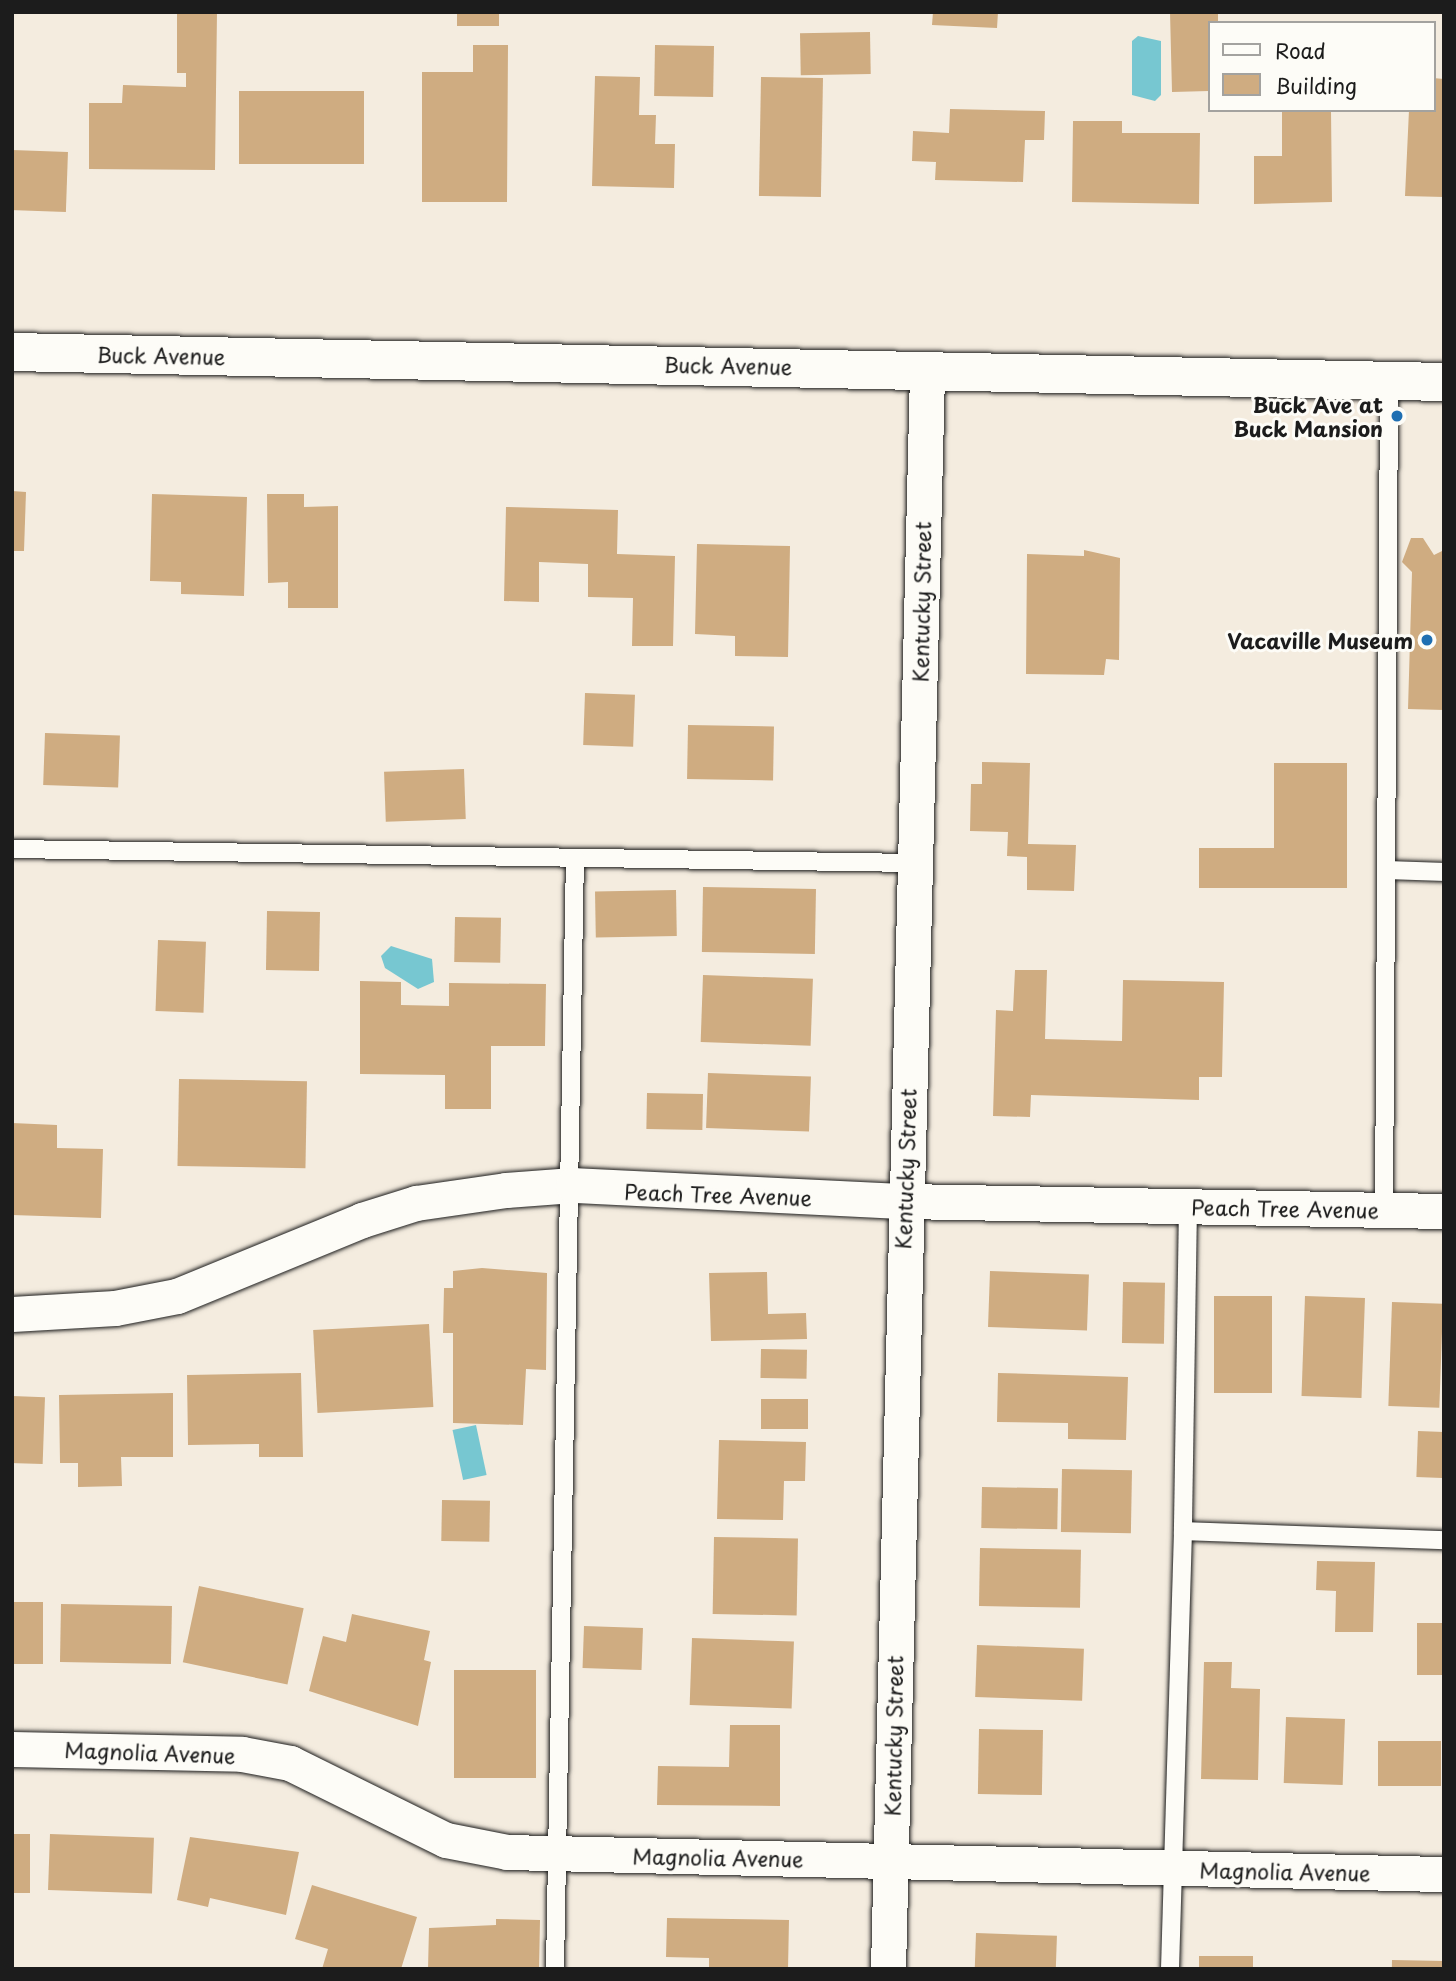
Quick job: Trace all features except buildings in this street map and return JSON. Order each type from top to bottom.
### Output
[{"type":"street","name":"Buck Avenue","points":[[12,352],[927,369],[1444,382]]},
{"type":"street","name":"Kentucky Street","points":[[888,1969],[904,1201],[927,369]]},
{"type":"street","name":"Peach Tree Avenue","points":[[12,1314],[115,1308],[177,1296],[416,1203],[573,1185],[904,1201],[1444,1211]]},
{"type":"street","name":"Magnolia Avenue","points":[[12,1749],[242,1754],[290,1763],[446,1840],[560,1853],[890,1860],[1173,1870],[1444,1874]]},
{"type":"lane","points":[[1384,1210],[1389,381]]},
{"type":"lane","points":[[12,849],[915,863]]},
{"type":"lane","points":[[555,1969],[560,1853],[563,1372],[573,1185],[575,858]]},
{"type":"lane","points":[[1388,870],[1444,872]]},
{"type":"lane","points":[[1170,1969],[1183,1531],[1188,1206]]},
{"type":"lane","points":[[1183,1531],[1444,1540]]},
{"type":"water","points":[[1138,36],[1161,41],[1161,95],[1155,101],[1132,95],[1132,41]]},
{"type":"water","points":[[391,946],[432,959],[434,982],[418,989],[385,968],[381,956]]},
{"type":"water","points":[[476,1425],[487,1475],[463,1480],[453,1430]]},
{"type":"place","name":"Buck Ave at Buck Mansion","points":[[1397,416]]},
{"type":"place","name":"Vacaville Museum","points":[[1427,640]]}]
